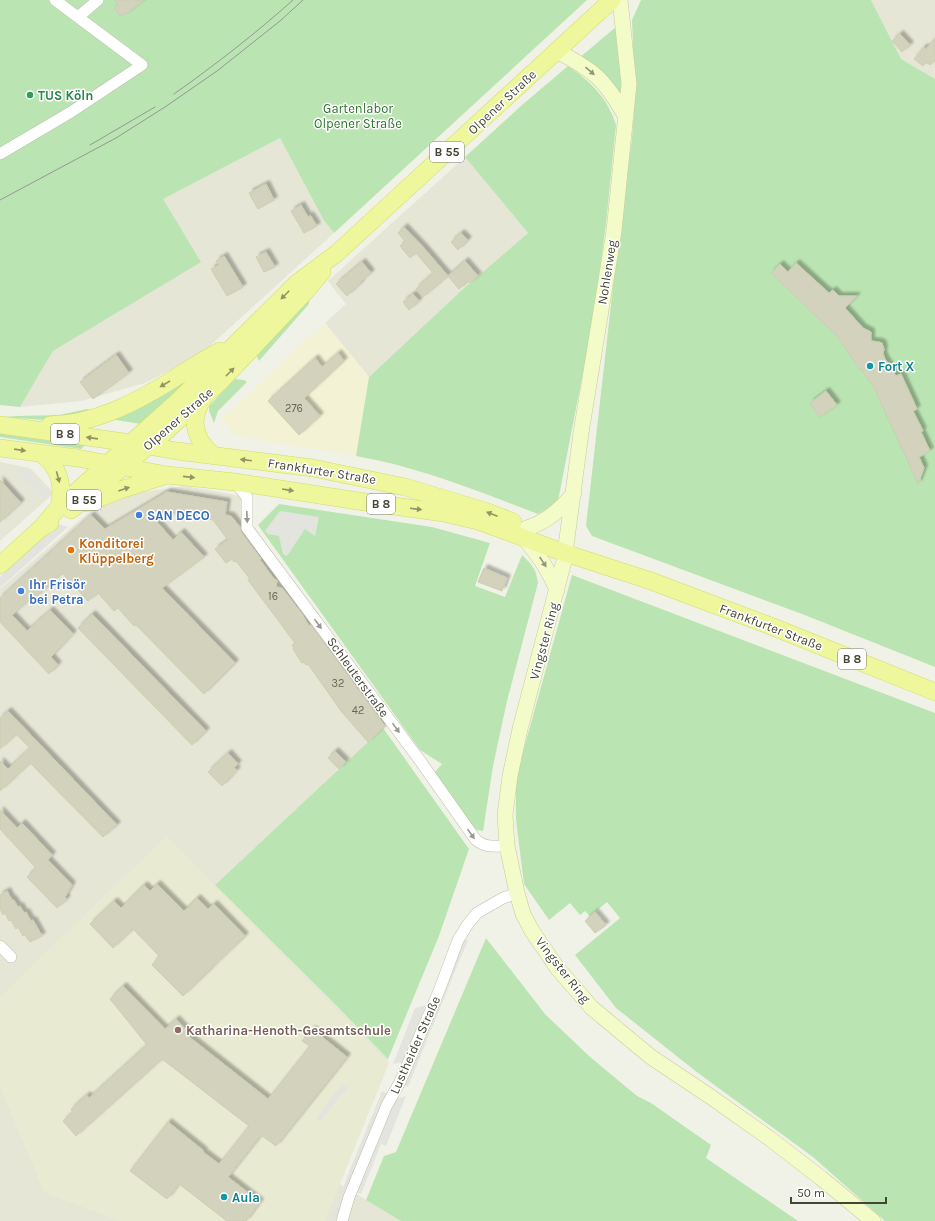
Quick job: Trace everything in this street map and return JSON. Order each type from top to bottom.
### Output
[{"type":"main road","name":"Olpener Straße","points":[[130,443],[178,400],[297,283],[337,253],[612,0]]},
{"type":"main road","name":"Nohlenweg","points":[[566,548],[581,433],[614,230],[626,117],[629,84],[620,0]]},
{"type":"main road","points":[[557,51],[585,67],[599,79],[613,95],[626,117]]},
{"type":"main road","name":"Olpener Straße","points":[[0,565],[115,465],[149,445],[207,394],[234,368],[306,291],[337,253]]},
{"type":"main road","points":[[2,425],[55,425],[90,419],[127,405],[155,390],[207,358],[236,343]]},
{"type":"main road","points":[[207,394],[196,414],[195,426],[197,437],[202,445],[213,456]]},
{"type":"main road","name":"Frankfurter Straße","points":[[2,425],[149,445],[213,456],[313,468],[405,487],[488,512],[526,533]]},
{"type":"main road","name":"B 55","points":[[115,465],[130,443]]},
{"type":"main road","name":"Frankfurter Straße","points":[[0,448],[41,453],[167,475],[235,482],[444,513],[526,533],[566,548],[603,556],[651,581],[768,625],[935,692]]},
{"type":"main road","points":[[41,453],[55,467],[61,489],[60,501],[66,508],[167,475]]},
{"type":"main road","points":[[557,590],[553,578],[526,533],[535,525],[550,517],[565,504],[574,493]]},
{"type":"main road","name":"Vingster Ring","points":[[566,548],[557,590],[520,729],[510,776],[505,815],[507,846],[523,914],[532,931],[558,968],[592,1008],[651,1058],[711,1097],[769,1138],[873,1221]]},
{"type":"street","points":[[0,154],[71,112],[142,65],[78,16],[54,0]]},
{"type":"street","points":[[78,16],[98,0]]},
{"type":"street","name":"Schleuterstraße","points":[[235,482],[247,497],[248,528],[421,762],[476,840],[482,845],[507,846]]},
{"type":"street","name":"Lustheider Straße","points":[[342,1221],[349,1197],[439,991],[458,940],[477,913],[503,898],[517,893]]},
{"type":"street","points":[[0,946],[11,957]]},
{"type":"shaded area","points":[[871,0],[935,0],[935,79],[901,59]]},
{"type":"shaded area","points":[[280,138],[323,219],[334,233],[200,355],[145,383],[81,401],[20,407],[53,351],[200,262],[162,199]]},
{"type":"shaded area","points":[[465,157],[528,233],[462,290],[369,377],[325,323],[346,304],[328,281]]},
{"type":"shaded area","points":[[325,323],[369,377],[356,456],[236,436],[221,419]]},
{"type":"shaded area","points":[[0,462],[30,468],[54,493],[0,541]]},
{"type":"shaded area","points":[[18,468],[28,470],[50,492],[43,498],[17,475]]},
{"type":"shaded area","points":[[185,486],[247,497],[247,528],[390,722],[215,885],[388,1059],[338,1183],[401,1221],[0,1221],[0,589],[94,508],[142,492]]},
{"type":"shaded area","points":[[280,511],[319,517],[315,536],[305,529],[287,556],[283,554],[279,536],[268,534],[265,531]]},
{"type":"shaded area","points":[[58,524],[68,527],[0,588],[0,577]]},
{"type":"shaded area","name":"Katharina-Henoth-Gesamtschule","points":[[166,836],[389,1063],[325,1221],[119,1221],[44,1192],[0,1087],[0,997]]},
{"type":"shaded area","points":[[465,939],[468,941],[408,1087],[405,1085]]},
{"type":"shaded area","points":[[426,1005],[403,1062],[393,1064],[415,1008]]},
{"type":"shaded area","points":[[342,1084],[347,1088],[320,1122],[316,1118]]},
{"type":"shaded area","points":[[382,1091],[387,1093],[337,1221],[332,1221],[347,1177]]},
{"type":"shaded area","points":[[406,1096],[386,1146],[381,1144],[361,1194],[357,1193],[395,1099]]},
{"type":"green space","name":"Gartenlabor Olpener Straße","points":[[0,0],[587,0],[334,233],[323,219],[280,138],[163,199],[201,262],[53,351],[20,407],[0,405]]},
{"type":"green space","points":[[641,0],[871,0],[901,59],[935,79],[935,667],[802,614],[592,536],[586,526],[616,260],[632,138],[635,96],[632,20]]},
{"type":"green space","points":[[616,27],[621,75],[622,97],[579,58]]},
{"type":"green space","points":[[568,66],[598,91],[613,115],[616,125],[606,224],[593,321],[558,501],[538,514],[471,488],[425,473],[403,466],[356,456],[369,377],[462,290],[528,233],[465,157],[522,105]]},
{"type":"green space","points":[[309,298],[309,304],[259,361],[255,352]]},
{"type":"green space","points":[[201,369],[141,424],[109,419]]},
{"type":"green space","points":[[235,379],[244,380],[247,382],[218,411],[214,423],[209,411],[209,406]]},
{"type":"green space","points":[[87,409],[92,412],[44,420],[3,417],[59,415]]},
{"type":"green space","points":[[0,431],[87,443],[81,449],[0,437]]},
{"type":"green space","points":[[279,504],[432,527],[490,543],[475,586],[505,597],[522,555],[533,567],[538,583],[507,701],[493,766],[483,831],[471,827],[433,774],[442,764],[420,750],[258,525]]},
{"type":"green space","points":[[572,575],[935,713],[935,1221],[885,1221],[813,1157],[698,1073],[616,1008],[575,955],[620,918],[607,902],[590,916],[585,911],[580,915],[570,903],[549,920],[524,884],[516,820],[516,777]]},
{"type":"green space","points":[[383,728],[469,849],[439,936],[388,1059],[215,885]]},
{"type":"green space","points":[[486,938],[545,1014],[589,1056],[637,1096],[651,1103],[711,1145],[706,1158],[798,1221],[401,1221],[366,1200],[384,1156],[396,1152]]},
{"type":"building","points":[[114,0],[144,0],[125,15],[120,16],[114,8],[118,5]]},
{"type":"building","points":[[900,34],[910,45],[902,52],[892,41]]},
{"type":"building","points":[[935,39],[935,60],[930,65],[926,62],[923,66],[914,59],[924,47],[926,49]]},
{"type":"building","points":[[266,184],[274,200],[258,209],[249,193]]},
{"type":"building","points":[[301,205],[308,217],[310,215],[317,226],[304,233],[291,211]]},
{"type":"building","points":[[404,227],[448,276],[423,297],[416,289],[433,273],[416,253],[410,258],[400,246],[405,241],[398,233]]},
{"type":"building","points":[[461,233],[468,240],[458,250],[451,242]]},
{"type":"building","points":[[266,252],[275,267],[264,272],[256,257]]},
{"type":"building","points":[[224,256],[243,287],[227,296],[211,269],[219,265],[216,261]]},
{"type":"building","points":[[465,261],[478,276],[470,283],[468,281],[459,289],[448,276]]},
{"type":"building","points":[[362,262],[371,273],[347,296],[336,284]]},
{"type":"building","points":[[796,263],[829,293],[833,290],[839,296],[857,296],[845,308],[863,328],[871,332],[871,341],[882,343],[885,359],[896,376],[901,374],[917,409],[913,411],[923,431],[921,432],[930,451],[919,457],[924,468],[918,484],[874,388],[861,369],[860,370],[837,336],[771,273],[780,264],[788,272]]},
{"type":"building","points":[[413,294],[419,301],[409,310],[403,302]]},
{"type":"building","points":[[338,353],[344,361],[304,398],[320,416],[299,435],[268,401],[315,358],[322,367]]},
{"type":"building","points":[[116,355],[129,373],[93,399],[80,382]]},
{"type":"building","points":[[826,391],[837,405],[820,417],[810,403]]},
{"type":"building","points":[[0,480],[21,503],[0,522]]},
{"type":"building","points":[[167,492],[227,502],[225,515],[231,516],[240,527],[241,532],[261,559],[260,560],[274,579],[277,580],[276,587],[282,588],[385,726],[368,742],[341,711],[308,664],[306,665],[304,662],[302,663],[293,649],[294,648],[292,645],[295,643],[248,580],[250,579],[236,561],[234,562],[232,559],[226,563],[215,549],[228,540],[213,520],[162,512],[166,516],[157,522],[173,540],[181,532],[204,557],[162,588],[235,663],[204,694],[136,625],[134,626],[118,608],[114,611],[98,593],[88,601],[62,573],[36,597],[35,595],[12,615],[27,631],[50,610],[73,634],[51,657],[58,665],[49,674],[0,622],[0,598],[91,515],[105,529]]},
{"type":"building","points":[[484,568],[507,578],[502,591],[478,582]]},
{"type":"building","points":[[92,614],[206,731],[192,745],[78,628]]},
{"type":"building","points":[[8,711],[117,825],[103,837],[30,763],[0,791],[0,761],[8,769],[30,748],[16,734],[0,749],[0,718]]},
{"type":"building","points":[[335,751],[346,762],[339,769],[328,758]]},
{"type":"building","points":[[228,753],[238,764],[234,768],[237,770],[222,786],[208,772]]},
{"type":"building","points":[[0,810],[17,828],[22,823],[52,855],[48,860],[72,885],[65,897],[67,899],[57,908],[27,877],[36,868],[0,829]]},
{"type":"building","points":[[157,884],[184,911],[197,898],[208,909],[214,904],[245,936],[183,996],[152,965],[159,956],[133,929],[113,948],[90,924],[114,901],[121,908],[144,885],[150,891]]},
{"type":"building","points":[[7,891],[18,907],[20,906],[24,913],[26,912],[31,921],[33,920],[42,936],[30,942],[25,935],[23,936],[18,927],[16,929],[11,920],[9,921],[5,913],[3,915],[0,909],[0,895]]},
{"type":"building","points":[[595,912],[606,925],[595,933],[585,921]]},
{"type":"building","points":[[123,986],[165,1029],[176,1019],[190,1034],[188,1036],[268,1099],[310,1046],[302,1041],[312,1029],[347,1057],[276,1146],[261,1135],[228,1177],[260,1202],[246,1221],[227,1221],[179,1184],[167,1199],[130,1171],[168,1122],[219,1164],[249,1126],[162,1059],[76,1136],[63,1121],[73,1112],[71,1109],[87,1095],[89,1098],[147,1045],[110,999]]},
{"type":"tram line","points":[[174,94],[235,49],[293,0]]},
{"type":"tram line","points":[[0,200],[116,138],[165,107],[217,71],[280,21],[303,0]]},
{"type":"tram line","points":[[90,145],[155,107]]},
{"type":"place","name":"TUS Köln","points":[[30,95]]},
{"type":"place","name":"Fort X","points":[[870,366]]},
{"type":"place","name":"SAN DECO","points":[[139,515]]},
{"type":"place","name":"Konditorei Klüppelberg","points":[[71,550]]},
{"type":"place","name":"Ihr Frisör bei Petra","points":[[21,591]]},
{"type":"place","name":"Katharina-Henoth-Gesamtschule","points":[[178,1030]]},
{"type":"place","name":"Aula","points":[[224,1197]]}]
